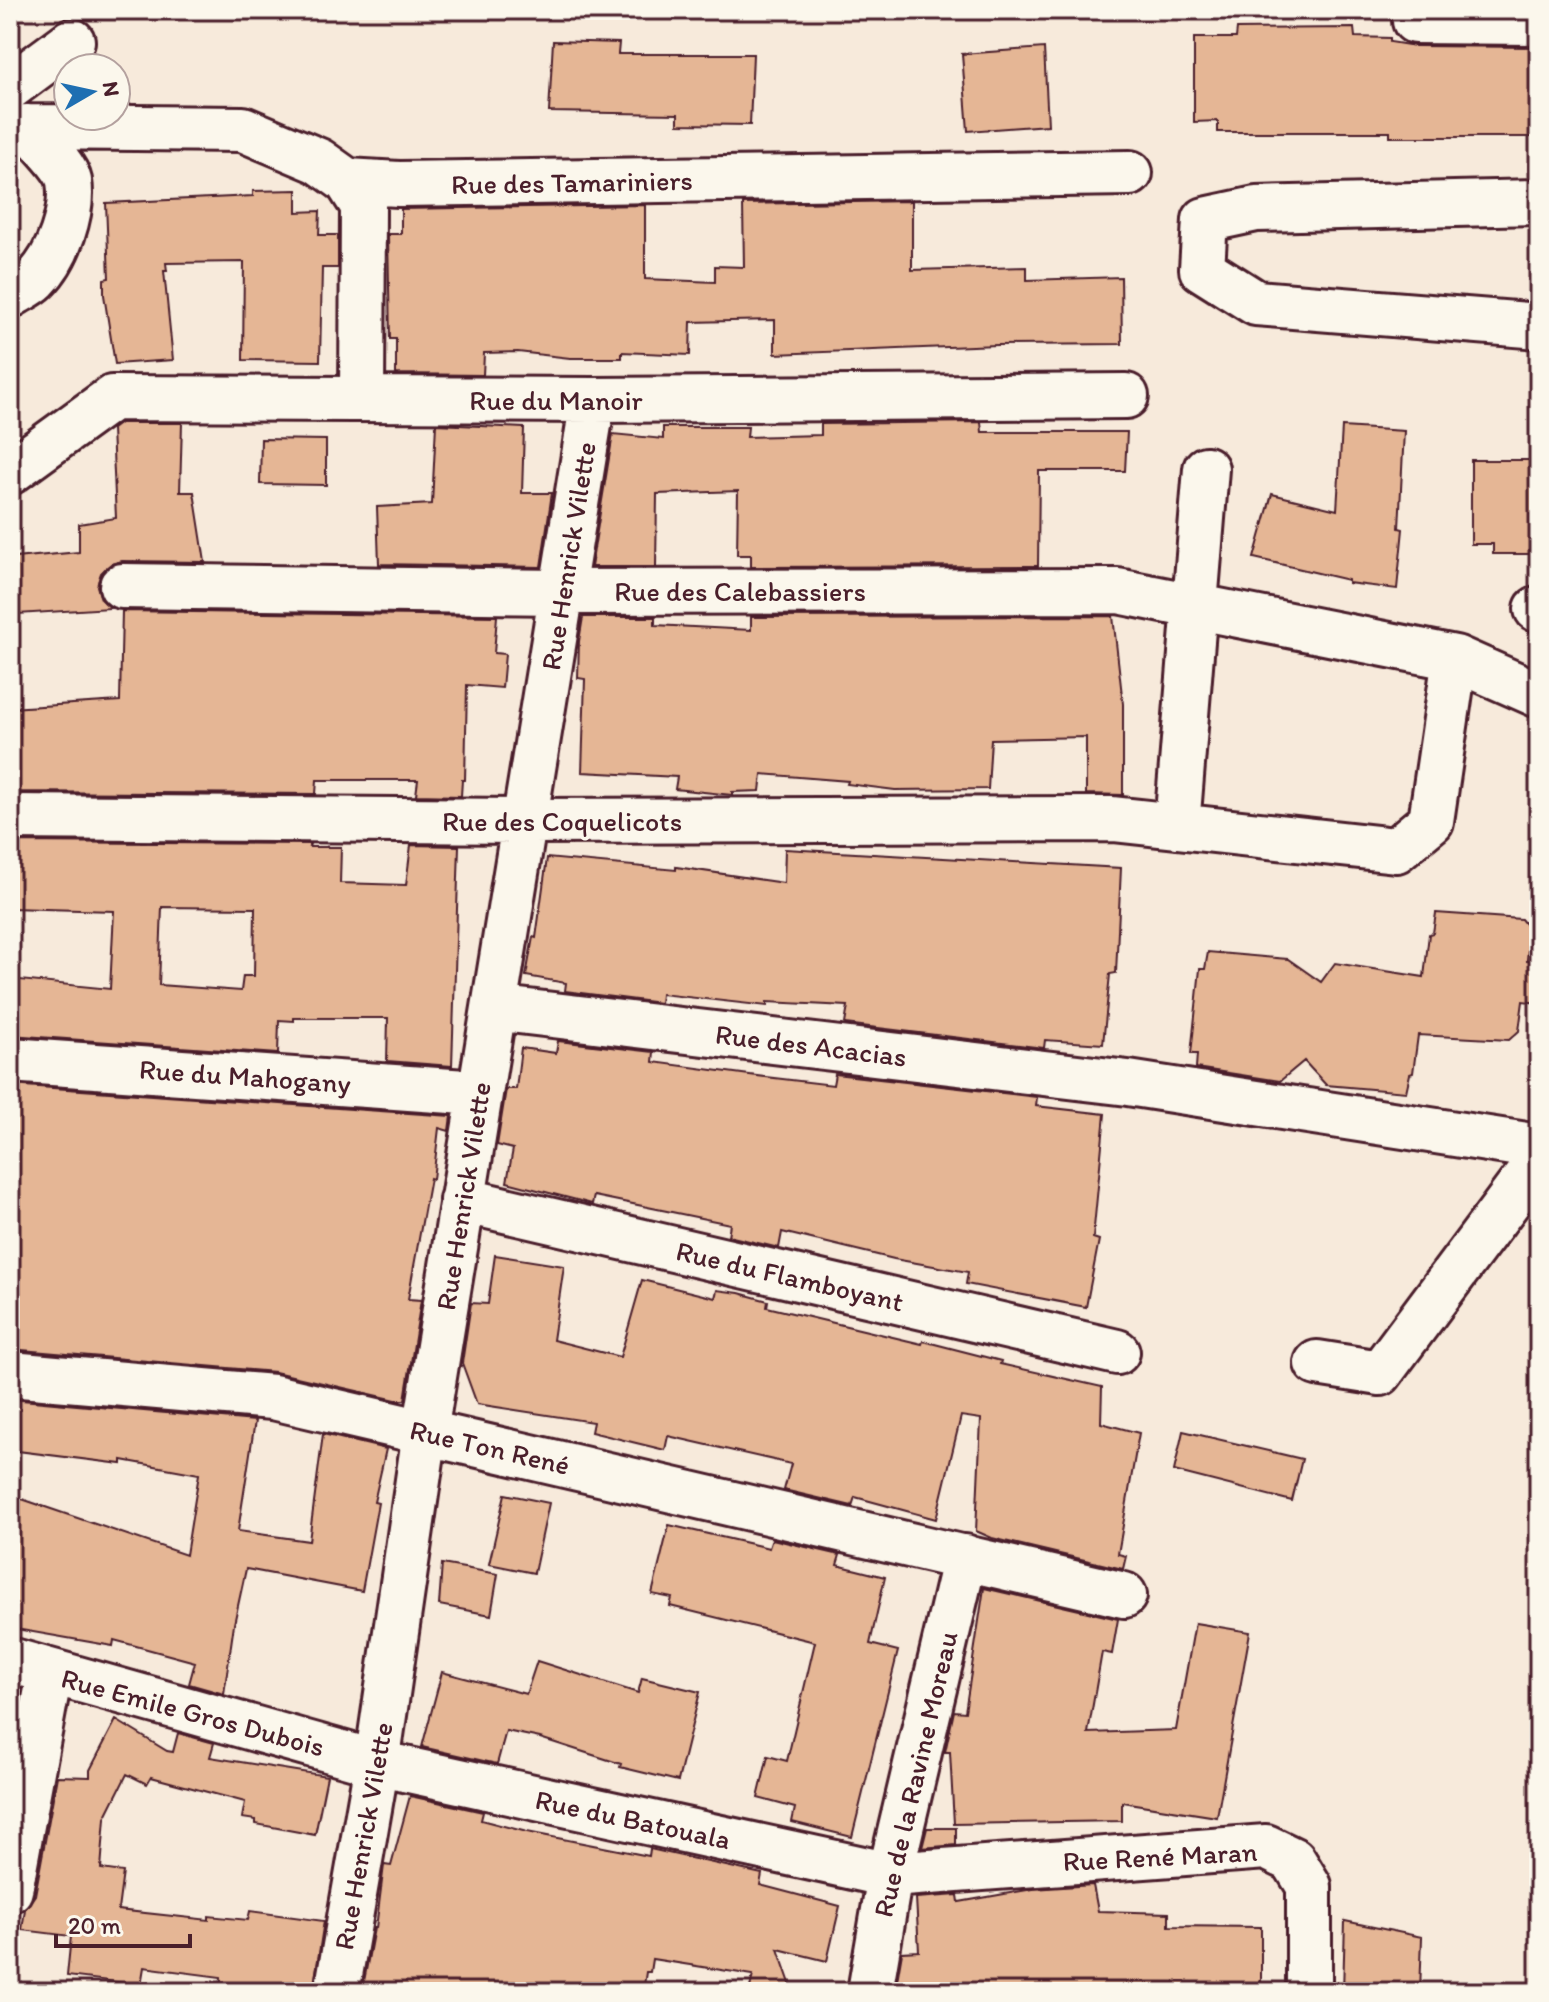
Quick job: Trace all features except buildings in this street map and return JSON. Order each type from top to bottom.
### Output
[{"type":"street","points":[[1415,21],[1539,22]]},
{"type":"street","points":[[10,87],[72,41]]},
{"type":"street","points":[[19,127],[243,129],[319,161],[347,181],[363,206],[362,399]]},
{"type":"street","points":[[10,296],[35,280],[57,252],[66,217],[69,179],[51,154],[19,127]]},
{"type":"street","name":"Rue des Tamariniers","points":[[347,181],[399,184],[1130,173]]},
{"type":"street","points":[[1539,202],[1256,209],[1205,220],[1202,269],[1256,303],[1539,326]]},
{"type":"street","name":"Rue du Manoir","points":[[10,472],[112,398],[593,400],[1126,396]]},
{"type":"street","name":"Rue Henrick Vilette","points":[[337,1992],[377,1763],[425,1432],[593,400]]},
{"type":"street","points":[[1177,826],[1206,469]]},
{"type":"street","name":"Rue des Calebassiers","points":[[122,586],[562,592],[1118,591],[1455,658],[1539,695]]},
{"type":"street","name":"Rue des Coquelicots","points":[[10,817],[524,821],[1113,819],[1396,850],[1431,821],[1455,658]]},
{"type":"street","name":"Rue des Acacias","points":[[494,1008],[1128,1083],[1539,1147]]},
{"type":"street","name":"Rue du Mahogany","points":[[10,1060],[480,1093]]},
{"type":"street","points":[[1317,1363],[1380,1373],[1539,1160]]},
{"type":"street","name":"Rue du Flamboyant","points":[[462,1200],[1117,1352]]},
{"type":"street","name":"Rue Ton René","points":[[10,1374],[273,1397],[1124,1595]]},
{"type":"street","name":"Rue de la Ravine Moreau","points":[[870,1992],[890,1875],[965,1557]]},
{"type":"street","points":[[10,1890],[30,1666]]},
{"type":"street","name":"Rue Emile Gros Dubois","points":[[30,1666],[377,1763]]},
{"type":"street","name":"Rue du Batouala","points":[[377,1763],[890,1875]]},
{"type":"street","name":"Rue René Maran","points":[[890,1875],[1266,1847],[1293,1860],[1309,1886],[1309,1992]]}]
